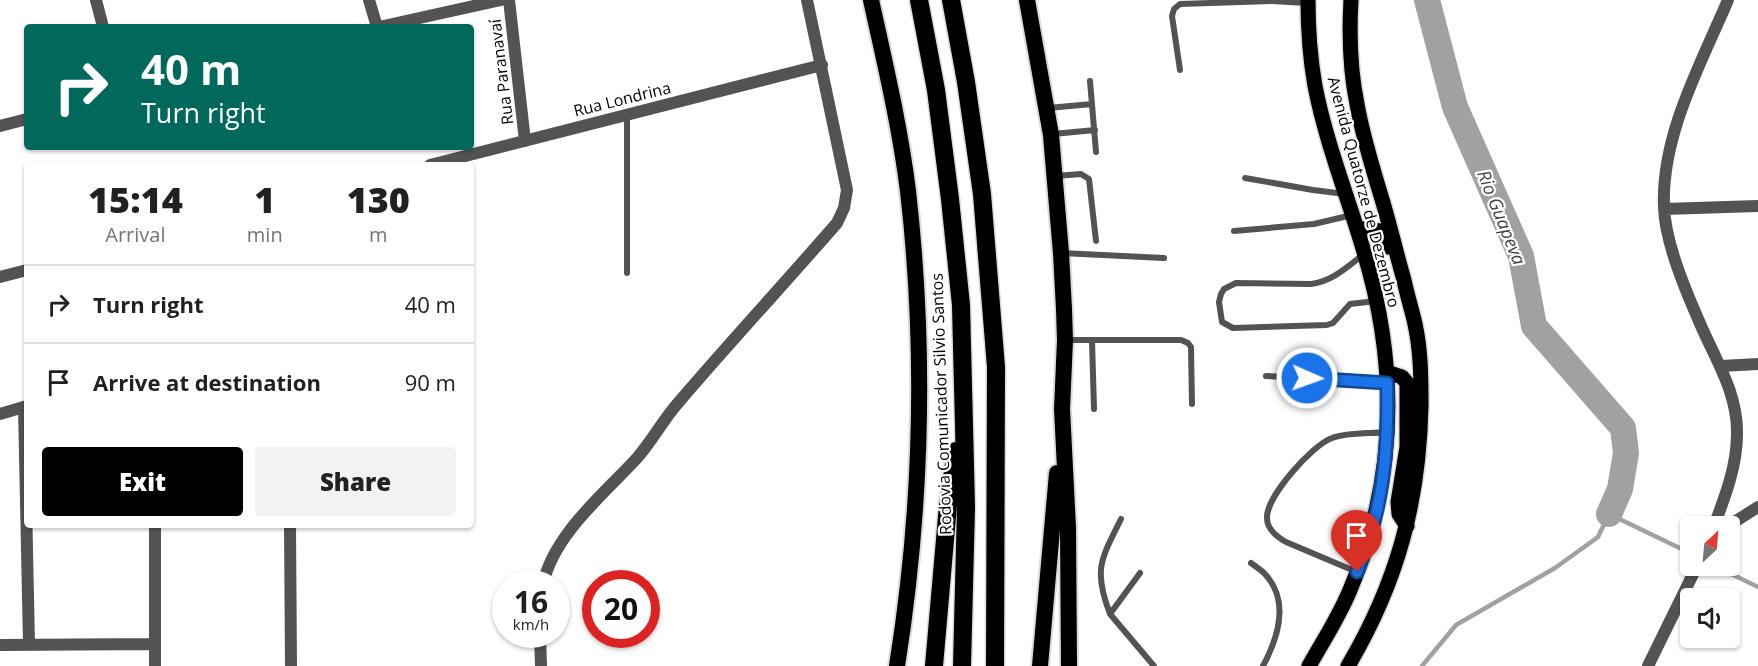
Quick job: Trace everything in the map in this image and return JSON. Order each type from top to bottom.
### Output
[{"type":"highway","points":[[871,0],[898,129],[914,255],[918,318],[917,476],[913,540],[897,666]]},
{"type":"highway","name":"Rodovia Comunicador Silvio Santos","points":[[919,0],[936,90],[961,305],[966,507],[962,666]]},
{"type":"highway","points":[[951,0],[966,81],[982,194],[996,355],[995,666]]},
{"type":"highway","points":[[1027,0],[1051,135],[1061,253],[1065,340],[1062,409],[1068,528],[1070,666]]},
{"type":"highway","points":[[934,666],[948,505],[963,402]]},
{"type":"highway","points":[[1040,666],[1062,409]]},
{"type":"main road","name":"Avenida Quatorze de Dezembro","points":[[1348,666],[1382,602],[1407,526],[1418,468],[1421,383],[1415,325],[1365,142],[1357,104],[1352,70],[1351,0]]},
{"type":"main road","name":"Avenida Quatorze de Dezembro","points":[[1308,1],[1308,26],[1315,86],[1327,135],[1365,253],[1384,337],[1388,432],[1381,490],[1371,532],[1350,591],[1309,666]]},
{"type":"main road","points":[[1355,222],[1377,230],[1386,237],[1405,321],[1415,325]]},
{"type":"main road","points":[[1387,378],[1402,377],[1407,383],[1407,447],[1398,502],[1399,514],[1407,526]]},
{"type":"street","points":[[96,0],[102,24]]},
{"type":"street","points":[[369,0],[377,24]]},
{"type":"street","points":[[392,24],[501,0]]},
{"type":"street","name":"Rua Paranavaí","points":[[509,0],[525,141]]},
{"type":"street","points":[[546,570],[558,546],[582,516],[638,456],[676,405],[837,223],[844,208],[847,190],[807,0]]},
{"type":"street","points":[[1718,516],[1736,453],[1735,411],[1721,366],[1702,329],[1674,256],[1664,209],[1664,186],[1666,163],[1683,105],[1728,0]]},
{"type":"street","name":"Rua Londrina","points":[[442,162],[822,65]]},
{"type":"street","points":[[0,126],[24,120]]},
{"type":"street","points":[[1664,209],[1758,206]]},
{"type":"street","points":[[0,277],[24,271]]},
{"type":"street","points":[[1721,366],[1758,364]]},
{"type":"street","points":[[0,414],[24,407]]},
{"type":"street","points":[[1740,518],[1758,507]]},
{"type":"street","points":[[27,528],[29,644]]},
{"type":"street","points":[[155,528],[155,666]]},
{"type":"street","points":[[290,528],[291,666]]},
{"type":"street","points":[[1648,666],[1692,576]]},
{"type":"street","points":[[0,645],[155,644]]},
{"type":"street","points":[[540,648],[541,666]]},
{"type":"lane","points":[[1180,70],[1172,15],[1174,9],[1180,4],[1308,1]]},
{"type":"lane","points":[[1090,81],[1096,152]]},
{"type":"lane","points":[[1047,108],[1092,104]]},
{"type":"lane","points":[[627,115],[627,273]]},
{"type":"lane","points":[[1051,135],[1095,130]]},
{"type":"lane","points":[[1055,177],[1081,174],[1089,179],[1096,241]]},
{"type":"lane","points":[[1245,178],[1346,195]]},
{"type":"lane","points":[[1234,231],[1355,222]]},
{"type":"lane","points":[[1061,253],[1164,258]]},
{"type":"lane","points":[[1365,253],[1335,277],[1321,282],[1311,284],[1236,283],[1224,289],[1221,294],[1222,322],[1233,328],[1318,326],[1333,323],[1350,304],[1376,301]]},
{"type":"lane","points":[[1065,340],[1181,340],[1188,343],[1191,347],[1192,404]]},
{"type":"lane","points":[[1092,340],[1094,409]]},
{"type":"lane","points":[[1266,376],[1387,378]]},
{"type":"lane","points":[[1357,572],[1278,537],[1269,528],[1267,518],[1269,507],[1274,496],[1321,443],[1348,435],[1388,432]]},
{"type":"lane","points":[[1121,519],[1102,556],[1100,568],[1102,589],[1110,614],[1154,666]]},
{"type":"lane","points":[[1251,562],[1272,583],[1280,616],[1277,637],[1263,666]]},
{"type":"lane","points":[[1110,614],[1140,573]]},
{"type":"waterway","name":"Rio Guapeva","points":[[1427,0],[1455,107],[1521,256],[1534,326],[1623,428],[1626,453],[1620,489],[1609,514]]},
{"type":"waterway","points":[[1422,666],[1456,625],[1555,568],[1598,537],[1609,514],[1680,548]]},
{"type":"waterway","points":[[1735,576],[1758,587]]},
{"type":"route","points":[[1307,378],[1387,383],[1388,432],[1383,480],[1371,532],[1357,572]]}]
